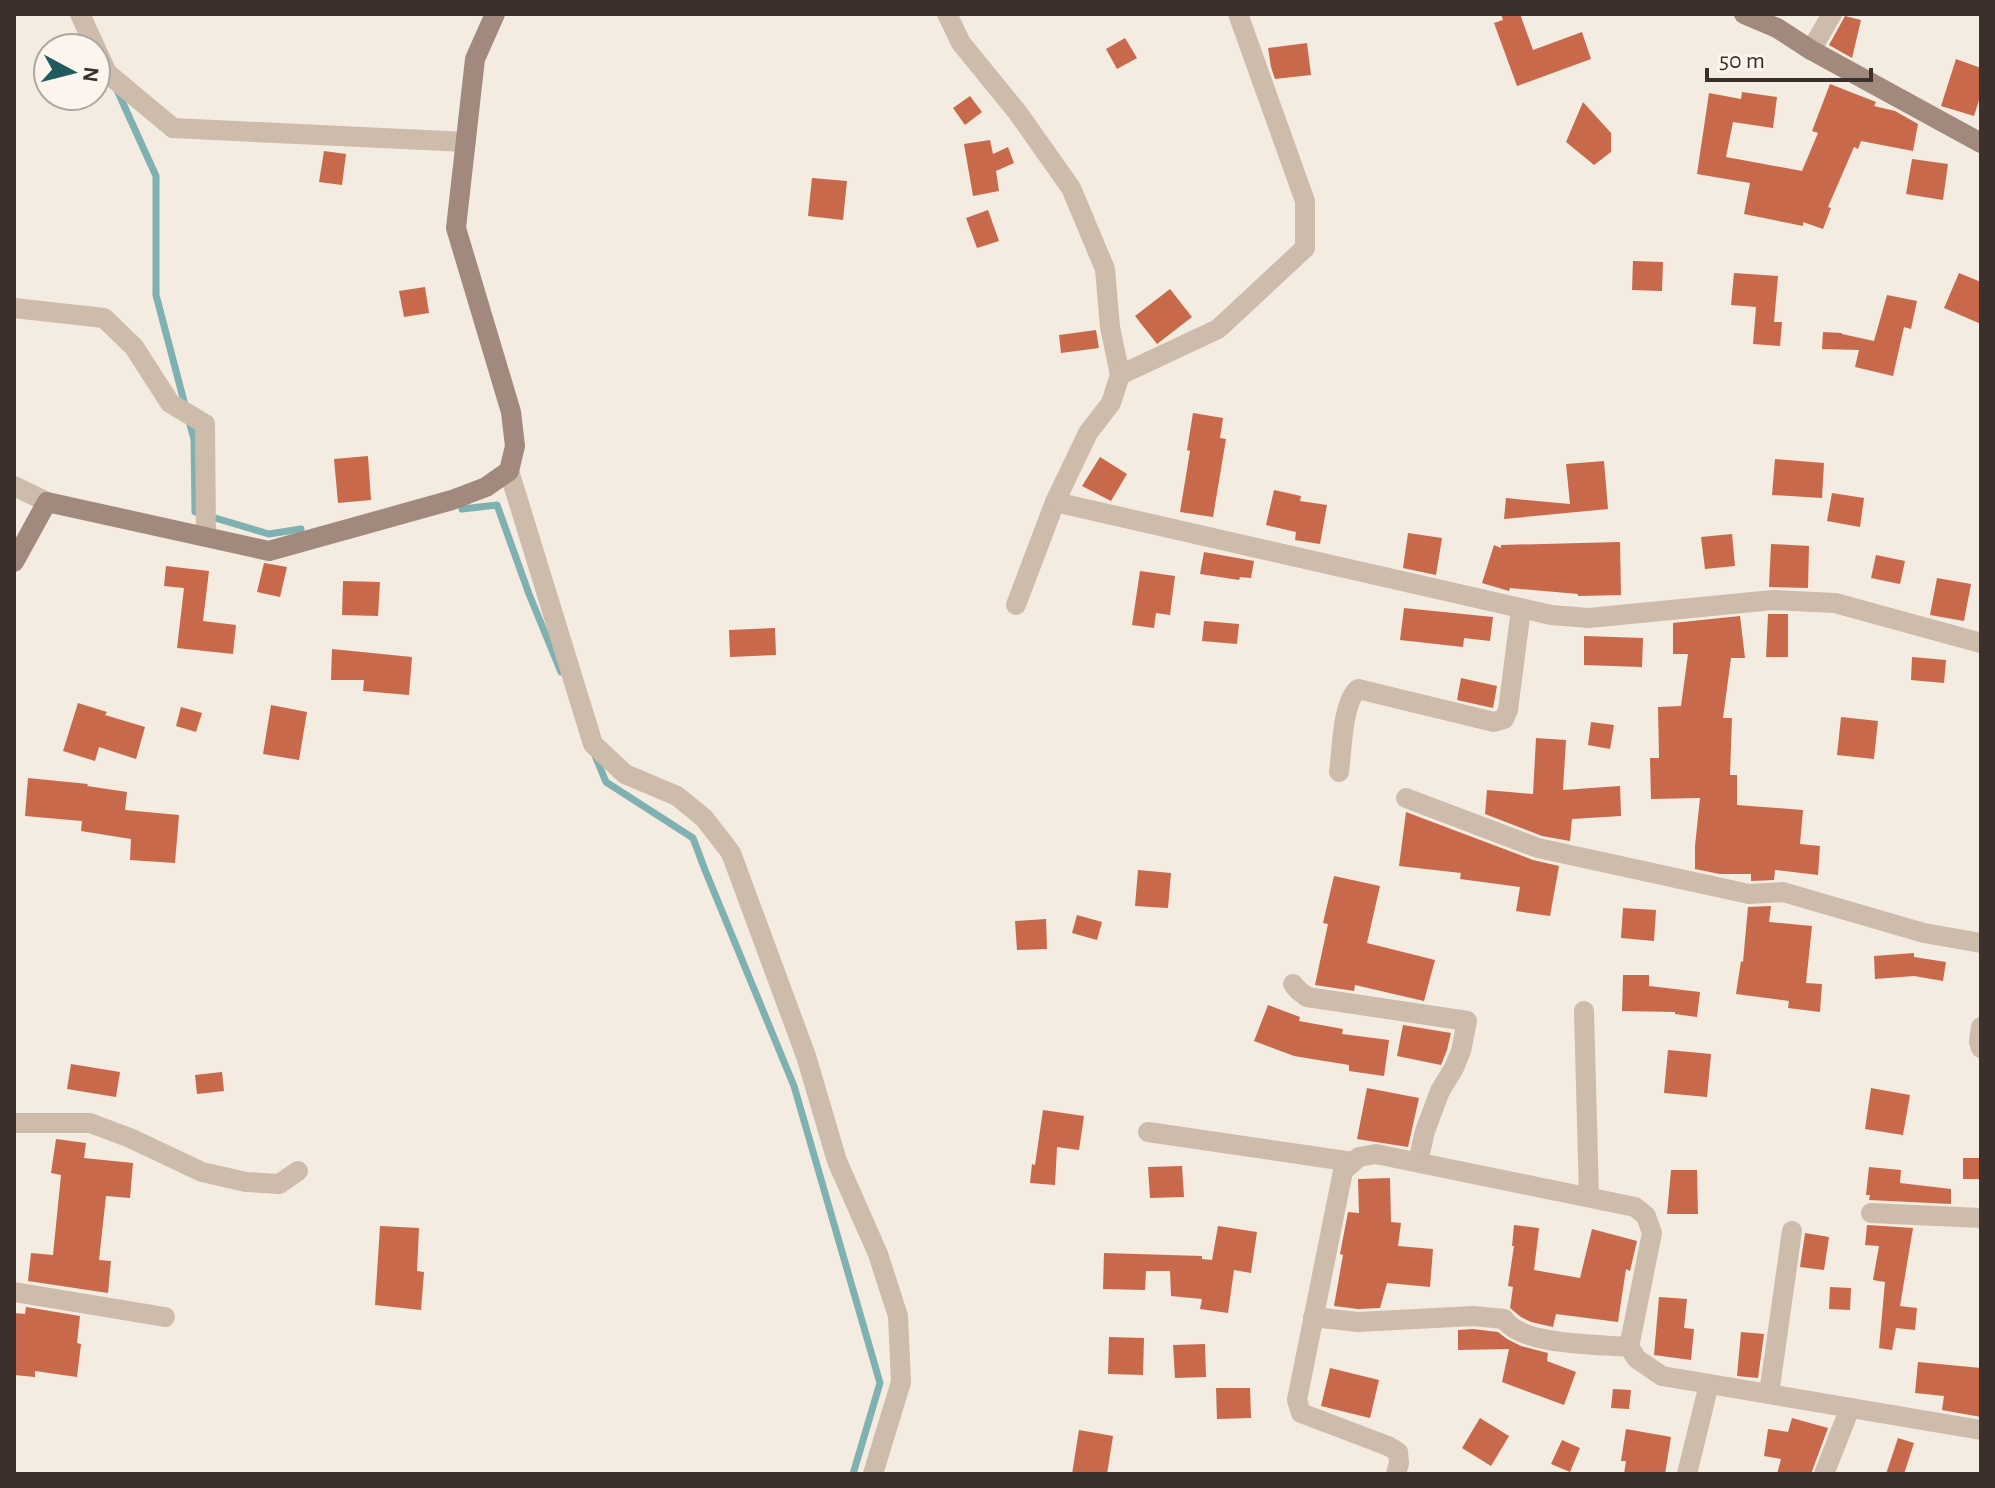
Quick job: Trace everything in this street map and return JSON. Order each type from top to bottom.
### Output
[{"type":"street","points":[[80,14],[107,73],[173,128],[466,142]]},
{"type":"street","points":[[495,14],[475,59],[456,228],[511,412],[515,446],[509,471],[593,744],[625,774],[677,796],[704,818],[731,853],[806,1056],[837,1161],[878,1254],[898,1316],[901,1382],[873,1474]]},
{"type":"street","points":[[947,14],[961,43],[1018,113],[1071,188],[1105,269],[1110,327],[1120,375],[1111,403],[1088,433],[1055,502],[1016,605]]},
{"type":"street","points":[[1120,375],[1218,329],[1305,248],[1305,201],[1238,14]]},
{"type":"street","points":[[1744,14],[1777,28],[1811,50],[1981,143]]},
{"type":"street","points":[[1811,50],[1832,14]]},
{"type":"street","points":[[14,308],[104,318],[134,347],[170,403],[205,424],[206,537]]},
{"type":"street","points":[[14,486],[47,502],[269,551],[452,500],[486,487],[509,471]]},
{"type":"street","points":[[14,562],[47,502]]},
{"type":"street","points":[[1055,502],[1551,615],[1589,618],[1773,600],[1835,603],[1981,643]]},
{"type":"street","points":[[1339,772],[1347,713],[1353,693],[1358,689],[1494,722],[1504,719],[1508,710],[1521,609]]},
{"type":"street","points":[[1406,798],[1538,848],[1749,894],[1783,892],[1924,933],[1981,943]]},
{"type":"street","points":[[1293,984],[1307,997],[1467,1021],[1461,1051],[1440,1091],[1425,1131],[1418,1162]]},
{"type":"street","points":[[1584,1011],[1589,1197]]},
{"type":"street","points":[[1981,1027],[1981,1048]]},
{"type":"street","points":[[14,1123],[90,1123],[202,1172],[246,1182],[279,1184],[298,1171]]},
{"type":"street","points":[[1148,1132],[1353,1162]]},
{"type":"street","points":[[1396,1474],[1398,1452],[1301,1413],[1297,1400],[1338,1186],[1343,1171],[1353,1162],[1359,1157],[1376,1154],[1635,1207],[1646,1216],[1652,1233],[1629,1347],[1637,1359],[1662,1376],[1981,1430]]},
{"type":"street","points":[[1871,1213],[1981,1218]]},
{"type":"street","points":[[1769,1394],[1792,1231]]},
{"type":"street","points":[[14,1292],[165,1317]]},
{"type":"street","points":[[1313,1317],[1358,1322],[1473,1316],[1504,1319],[1509,1328],[1543,1340],[1629,1347]]},
{"type":"street","points":[[1687,1474],[1709,1384]]},
{"type":"street","points":[[1824,1474],[1850,1408]]},
{"type":"building","points":[[1501,14],[1520,14],[1533,50],[1582,32],[1591,59],[1517,86],[1494,23],[1503,20]]},
{"type":"building","points":[[1845,16],[1861,20],[1852,58],[1829,45]]},
{"type":"building","points":[[1125,38],[1137,58],[1117,69],[1106,49]]},
{"type":"building","points":[[1307,43],[1311,75],[1275,79],[1268,48]]},
{"type":"building","points":[[1956,59],[1981,68],[1981,94],[1974,116],[1941,106]]},
{"type":"building","points":[[1830,84],[1876,102],[1874,106],[1895,111],[1918,124],[1913,151],[1861,141],[1858,149],[1854,147],[1828,207],[1831,208],[1823,229],[1803,222],[1803,226],[1744,214],[1750,183],[1697,174],[1709,93],[1741,99],[1742,92],[1777,97],[1773,128],[1733,122],[1726,157],[1802,171],[1818,133],[1812,131]]},
{"type":"building","points":[[970,96],[982,112],[965,125],[953,108]]},
{"type":"building","points":[[1583,102],[1611,133],[1611,152],[1594,165],[1566,142]]},
{"type":"building","points":[[990,140],[993,154],[1008,147],[1014,163],[996,171],[999,191],[973,196],[964,144]]},
{"type":"building","points":[[324,151],[346,154],[342,185],[319,182]]},
{"type":"building","points":[[1912,159],[1948,164],[1943,200],[1906,194]]},
{"type":"building","points":[[812,178],[847,181],[843,220],[808,216]]},
{"type":"building","points":[[988,210],[999,241],[977,248],[966,218]]},
{"type":"building","points":[[1633,261],[1663,262],[1662,291],[1632,290]]},
{"type":"building","points":[[1734,273],[1778,276],[1774,322],[1782,322],[1780,346],[1753,344],[1756,307],[1731,305]]},
{"type":"building","points":[[1959,273],[1981,282],[1981,324],[1944,308]]},
{"type":"building","points":[[425,287],[429,313],[404,317],[399,291]]},
{"type":"building","points":[[1170,289],[1192,317],[1157,344],[1135,316]]},
{"type":"building","points":[[1887,295],[1917,301],[1911,329],[1904,327],[1893,376],[1855,367],[1859,350],[1822,349],[1823,332],[1874,341]]},
{"type":"building","points":[[1096,330],[1099,348],[1061,353],[1059,335]]},
{"type":"building","points":[[1193,413],[1223,418],[1220,438],[1226,439],[1213,517],[1180,512]]},
{"type":"building","points":[[368,456],[371,500],[338,503],[334,459]]},
{"type":"building","points":[[1100,457],[1127,474],[1111,501],[1082,486]]},
{"type":"building","points":[[1775,459],[1824,463],[1822,498],[1772,495]]},
{"type":"building","points":[[1604,461],[1608,509],[1504,519],[1506,498],[1570,504],[1566,464]]},
{"type":"building","points":[[1274,490],[1301,496],[1300,501],[1327,505],[1320,544],[1295,540],[1296,532],[1266,525]]},
{"type":"building","points":[[1832,493],[1864,498],[1860,527],[1827,521]]},
{"type":"building","points":[[1408,533],[1442,538],[1436,575],[1403,568]]},
{"type":"building","points":[[1732,534],[1735,566],[1705,569],[1701,537]]},
{"type":"building","points":[[1620,542],[1621,595],[1578,596],[1510,588],[1509,591],[1482,583],[1494,545],[1501,548],[1501,545]]},
{"type":"building","points":[[1771,544],[1809,546],[1808,588],[1769,587]]},
{"type":"building","points":[[1204,552],[1254,561],[1251,578],[1240,577],[1239,580],[1200,574]]},
{"type":"building","points":[[1876,555],[1905,561],[1900,584],[1871,578]]},
{"type":"building","points":[[264,563],[287,567],[280,597],[257,592]]},
{"type":"building","points":[[166,566],[209,571],[203,621],[236,625],[233,654],[177,648],[184,588],[164,586]]},
{"type":"building","points":[[1140,571],[1175,576],[1170,615],[1156,613],[1154,628],[1132,625]]},
{"type":"building","points":[[1937,578],[1971,584],[1964,621],[1930,615]]},
{"type":"building","points":[[343,581],[380,582],[378,616],[342,615]]},
{"type":"building","points":[[1404,608],[1493,617],[1490,641],[1464,638],[1463,647],[1400,640]]},
{"type":"building","points":[[1768,614],[1788,614],[1788,657],[1766,657]]},
{"type":"building","points":[[1740,616],[1745,658],[1731,658],[1723,718],[1732,718],[1730,775],[1737,775],[1737,805],[1803,810],[1800,844],[1820,846],[1818,875],[1775,870],[1774,880],[1751,881],[1751,874],[1720,874],[1695,869],[1700,798],[1651,799],[1650,758],[1659,758],[1658,707],[1681,706],[1688,654],[1673,654],[1673,623]]},
{"type":"building","points":[[1204,621],[1239,624],[1237,644],[1202,641]]},
{"type":"building","points":[[775,628],[776,655],[730,657],[729,630]]},
{"type":"building","points":[[1584,636],[1643,638],[1642,667],[1584,665]]},
{"type":"building","points":[[332,649],[412,657],[409,695],[363,691],[364,680],[331,680]]},
{"type":"building","points":[[1912,657],[1946,660],[1944,683],[1911,680]]},
{"type":"building","points":[[1461,678],[1497,686],[1493,708],[1457,700]]},
{"type":"building","points":[[78,703],[145,727],[136,759],[99,747],[95,761],[63,751]]},
{"type":"building","points":[[271,705],[307,712],[299,760],[263,754]]},
{"type":"building","points":[[181,707],[202,713],[196,732],[176,726]]},
{"type":"building","points":[[1841,717],[1878,721],[1874,759],[1837,755]]},
{"type":"building","points":[[1591,722],[1614,725],[1610,749],[1588,745]]},
{"type":"building","points":[[1536,738],[1566,740],[1563,790],[1620,786],[1621,816],[1572,819],[1570,841],[1542,836],[1485,814],[1487,790],[1533,794]]},
{"type":"building","points":[[28,778],[88,784],[127,792],[125,810],[179,815],[175,863],[130,860],[131,839],[81,831],[82,821],[25,816]]},
{"type":"building","points":[[1406,812],[1533,860],[1559,866],[1550,916],[1516,911],[1520,887],[1460,879],[1461,873],[1399,866]]},
{"type":"building","points":[[1138,870],[1171,873],[1168,908],[1135,906]]},
{"type":"building","points":[[1334,876],[1380,886],[1367,943],[1435,960],[1424,1001],[1355,985],[1354,991],[1315,985],[1328,924],[1323,923]]},
{"type":"building","points":[[1771,906],[1769,922],[1812,926],[1806,983],[1822,984],[1820,1012],[1788,1008],[1789,1001],[1736,994],[1743,962],[1748,907]]},
{"type":"building","points":[[1623,908],[1656,910],[1654,941],[1621,938]]},
{"type":"building","points":[[1077,915],[1102,922],[1097,940],[1072,933]]},
{"type":"building","points":[[1046,919],[1047,949],[1017,950],[1015,921]]},
{"type":"building","points":[[1914,953],[1914,957],[1946,962],[1943,981],[1914,976],[1875,979],[1874,956]]},
{"type":"building","points":[[1623,975],[1649,975],[1649,986],[1700,992],[1697,1017],[1675,1012],[1622,1011]]},
{"type":"building","points":[[1268,1005],[1300,1017],[1299,1021],[1343,1029],[1342,1034],[1389,1040],[1384,1076],[1349,1071],[1349,1065],[1294,1056],[1254,1041]]},
{"type":"building","points":[[1403,1025],[1451,1033],[1441,1065],[1397,1056]]},
{"type":"building","points":[[1668,1050],[1711,1054],[1707,1097],[1664,1093]]},
{"type":"building","points":[[71,1064],[120,1072],[116,1097],[67,1089]]},
{"type":"building","points":[[222,1072],[224,1091],[197,1094],[195,1075]]},
{"type":"building","points":[[1367,1088],[1419,1098],[1408,1147],[1357,1139]]},
{"type":"building","points":[[1871,1088],[1910,1095],[1903,1135],[1865,1129]]},
{"type":"building","points":[[1043,1110],[1084,1116],[1079,1150],[1057,1147],[1055,1185],[1030,1183]]},
{"type":"building","points":[[56,1139],[86,1143],[84,1158],[133,1163],[130,1198],[106,1196],[99,1260],[111,1261],[108,1293],[28,1281],[31,1253],[53,1255],[61,1175],[51,1173]]},
{"type":"building","points":[[1963,1158],[1981,1158],[1981,1179],[1963,1179]]},
{"type":"building","points":[[1182,1166],[1184,1197],[1150,1198],[1148,1167]]},
{"type":"building","points":[[1869,1167],[1901,1170],[1900,1183],[1951,1189],[1951,1204],[1869,1200],[1870,1195],[1866,1195]]},
{"type":"building","points":[[1671,1170],[1697,1170],[1698,1214],[1667,1214]]},
{"type":"building","points":[[1390,1178],[1391,1222],[1401,1223],[1398,1246],[1433,1249],[1430,1287],[1387,1283],[1380,1308],[1334,1306],[1348,1212],[1359,1213],[1358,1179]]},
{"type":"building","points":[[1514,1225],[1539,1228],[1534,1270],[1580,1278],[1592,1229],[1637,1241],[1630,1271],[1626,1269],[1618,1322],[1556,1314],[1553,1327],[1531,1322],[1510,1308],[1513,1287],[1508,1286]]},
{"type":"building","points":[[1867,1225],[1913,1228],[1900,1306],[1917,1308],[1915,1330],[1896,1328],[1892,1350],[1879,1348],[1885,1282],[1873,1280],[1879,1246],[1865,1245]]},
{"type":"building","points":[[380,1226],[419,1228],[417,1271],[424,1272],[421,1310],[375,1305]]},
{"type":"building","points":[[1218,1226],[1257,1232],[1251,1273],[1234,1270],[1228,1313],[1200,1309],[1202,1299],[1171,1296],[1170,1271],[1146,1271],[1145,1290],[1103,1289],[1104,1253],[1202,1256],[1202,1259],[1212,1260]]},
{"type":"building","points":[[1805,1233],[1829,1237],[1824,1270],[1800,1267]]},
{"type":"building","points":[[1830,1287],[1851,1288],[1850,1310],[1829,1309]]},
{"type":"building","points":[[1659,1297],[1687,1299],[1684,1328],[1694,1329],[1691,1360],[1654,1355]]},
{"type":"building","points":[[26,1307],[80,1316],[77,1377],[35,1371],[35,1377],[14,1375],[14,1313],[25,1314]]},
{"type":"building","points":[[1458,1330],[1498,1332],[1521,1346],[1548,1353],[1547,1361],[1576,1372],[1564,1405],[1502,1382],[1509,1349],[1458,1350]]},
{"type":"building","points":[[1741,1332],[1764,1334],[1758,1378],[1737,1376]]},
{"type":"building","points":[[1109,1337],[1144,1338],[1143,1375],[1108,1374]]},
{"type":"building","points":[[1205,1344],[1206,1377],[1175,1378],[1173,1345]]},
{"type":"building","points":[[1918,1362],[1981,1368],[1981,1417],[1942,1410],[1944,1396],[1915,1393]]},
{"type":"building","points":[[1330,1368],[1379,1380],[1370,1418],[1321,1406]]},
{"type":"building","points":[[1216,1388],[1250,1388],[1251,1418],[1217,1419]]},
{"type":"building","points":[[1613,1389],[1631,1390],[1629,1409],[1611,1408]]},
{"type":"building","points":[[1480,1418],[1509,1436],[1491,1466],[1462,1448]]},
{"type":"building","points":[[1792,1418],[1828,1428],[1811,1474],[1777,1474],[1781,1459],[1764,1456],[1768,1429],[1788,1432]]},
{"type":"building","points":[[1626,1429],[1671,1437],[1665,1474],[1624,1474],[1626,1461],[1621,1461]]},
{"type":"building","points":[[1079,1430],[1113,1436],[1107,1474],[1072,1474]]},
{"type":"building","points":[[1898,1438],[1914,1443],[1904,1474],[1886,1474]]},
{"type":"building","points":[[1562,1440],[1580,1448],[1570,1472],[1551,1464]]},
{"type":"waterway","points":[[117,90],[156,176],[156,295],[186,409]]},
{"type":"waterway","points":[[189,421],[194,439],[195,512],[269,534],[301,529]]},
{"type":"waterway","points":[[462,509],[497,505],[561,672]]},
{"type":"waterway","points":[[594,753],[606,782],[693,838],[794,1086],[880,1383],[853,1474]]}]
